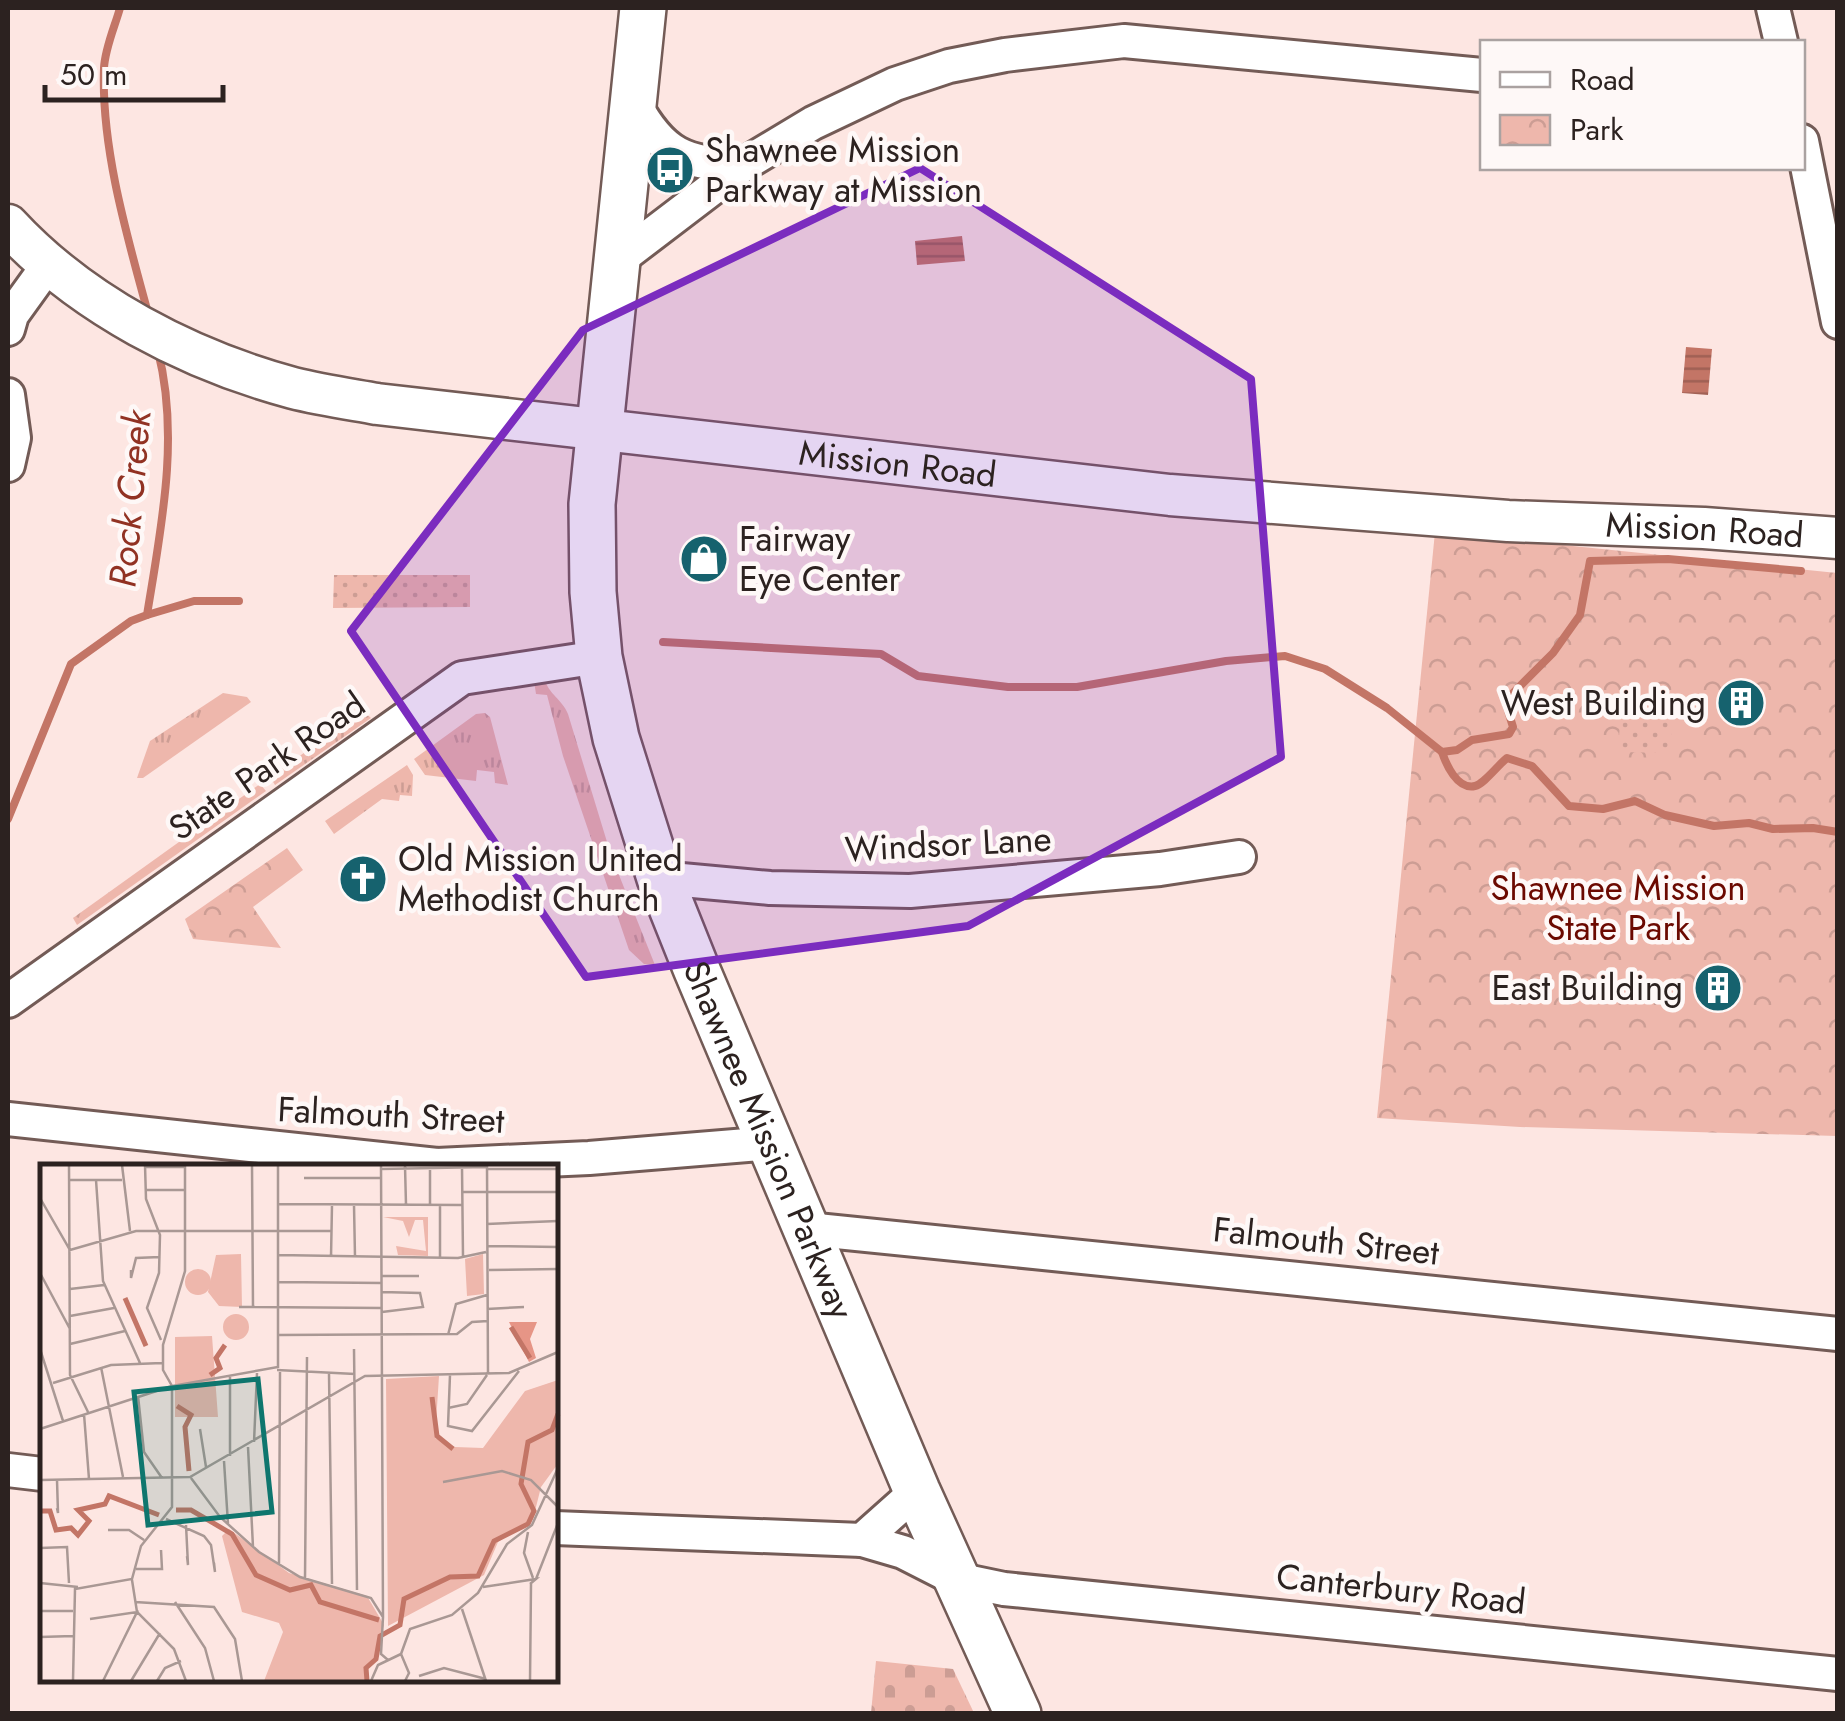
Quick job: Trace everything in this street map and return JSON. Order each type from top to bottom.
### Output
[{"type":"highway","name":"Shawnee Mission Parkway","points":[[643,8],[592,504],[593,592],[599,657],[616,738],[660,878],[917,1491],[1018,1714]]},
{"type":"main road","name":"Mission Road","points":[[8,226],[55,271],[154,334],[236,369],[294,388],[377,404],[1170,495],[1508,521],[1704,528],[1838,538]]},
{"type":"street","points":[[1773,8],[1781,40]]},
{"type":"street","points":[[617,261],[743,165],[813,122],[896,84],[949,66],[1124,41],[1480,75]]},
{"type":"street","points":[[634,103],[651,134],[682,156],[704,164],[743,165]]},
{"type":"street","points":[[1805,156],[1838,322]]},
{"type":"street","points":[[8,329],[12,315],[55,271]]},
{"type":"street","points":[[8,395],[14,438],[8,465]]},
{"type":"street","name":"State Park Road","points":[[8,1002],[462,678],[599,657]]},
{"type":"street","name":"Windsor Lane","points":[[660,878],[770,888],[910,891],[1160,869],[1239,857]]},
{"type":"street","name":"Falmouth Street","points":[[8,1120],[426,1164]]},
{"type":"street","name":"Falmouth Street","points":[[458,1164],[770,1143]]},
{"type":"street","name":"Falmouth Street","points":[[807,1229],[1838,1334]]},
{"type":"street","points":[[8,1470],[40,1474]]},
{"type":"street","points":[[558,1528],[862,1540],[917,1491]]},
{"type":"street","name":"Canterbury Road","points":[[862,1540],[903,1552],[956,1579],[1004,1589],[1838,1674]]},
{"type":"highlighted area","points":[[920,168],[1251,379],[1281,757],[968,926],[586,977],[351,631],[583,330]]},
{"type":"green space","name":"Shawnee Mission State Park","points":[[1435,532],[1837,573],[1837,1136],[1520,1127],[1377,1118]]},
{"type":"green space","points":[[334,575],[470,575],[470,607],[333,608]]},
{"type":"green space","points":[[544,678],[568,714],[611,855],[655,965],[644,964],[629,950],[563,756],[547,695],[536,694],[534,681]]},
{"type":"green space","points":[[223,693],[247,697],[251,702],[143,778],[137,778],[150,741]]},
{"type":"green space","points":[[1621,708],[1672,710],[1671,753],[1618,752]]},
{"type":"green space","points":[[363,711],[371,718],[275,785],[270,777]]},
{"type":"green space","points":[[476,714],[490,717],[508,785],[495,783],[494,772],[477,770],[476,781],[425,775],[414,759]]},
{"type":"green space","points":[[407,765],[413,775],[412,796],[400,795],[399,801],[382,799],[334,834],[325,821]]},
{"type":"green space","points":[[260,784],[266,791],[77,925],[73,918]]},
{"type":"green space","points":[[287,848],[303,870],[253,907],[281,948],[193,939],[185,919]]},
{"type":"green space","points":[[876,1661],[953,1669],[974,1713],[871,1713]]},
{"type":"shaded area","points":[[962,236],[965,261],[917,265],[915,241]]},
{"type":"shaded area","points":[[1686,347],[1712,349],[1708,395],[1682,393]]},
{"type":"waterway","name":"Rock Creek","points":[[120,8],[105,60],[104,98],[117,192],[148,313]]},
{"type":"waterway","name":"Rock Creek","points":[[8,819],[71,664],[131,621],[147,615],[168,449],[168,416],[158,351]]},
{"type":"waterway","points":[[663,642],[881,654],[918,676],[1008,687],[1077,687],[1226,661],[1285,656],[1325,669],[1387,708],[1442,752],[1457,750],[1472,740],[1509,734],[1513,727],[1505,701],[1553,653],[1580,615],[1590,561],[1668,559],[1801,571]]},
{"type":"waterway","points":[[147,615],[194,601],[239,601]]},
{"type":"waterway","points":[[1442,752],[1453,775],[1469,786],[1483,782],[1507,758],[1532,766],[1569,806],[1603,809],[1635,801],[1665,815],[1714,826],[1749,823],[1773,829],[1838,832]]},
{"type":"place","name":"Shawnee Mission Parkway at Mission","points":[[670,170]]},
{"type":"place","name":"Fairway Eye Center","points":[[704,559]]},
{"type":"place","name":"West Building","points":[[1741,703]]},
{"type":"place","name":"Old Mission United Methodist Church","points":[[363,879]]},
{"type":"place","name":"East Building","points":[[1718,988]]}]
